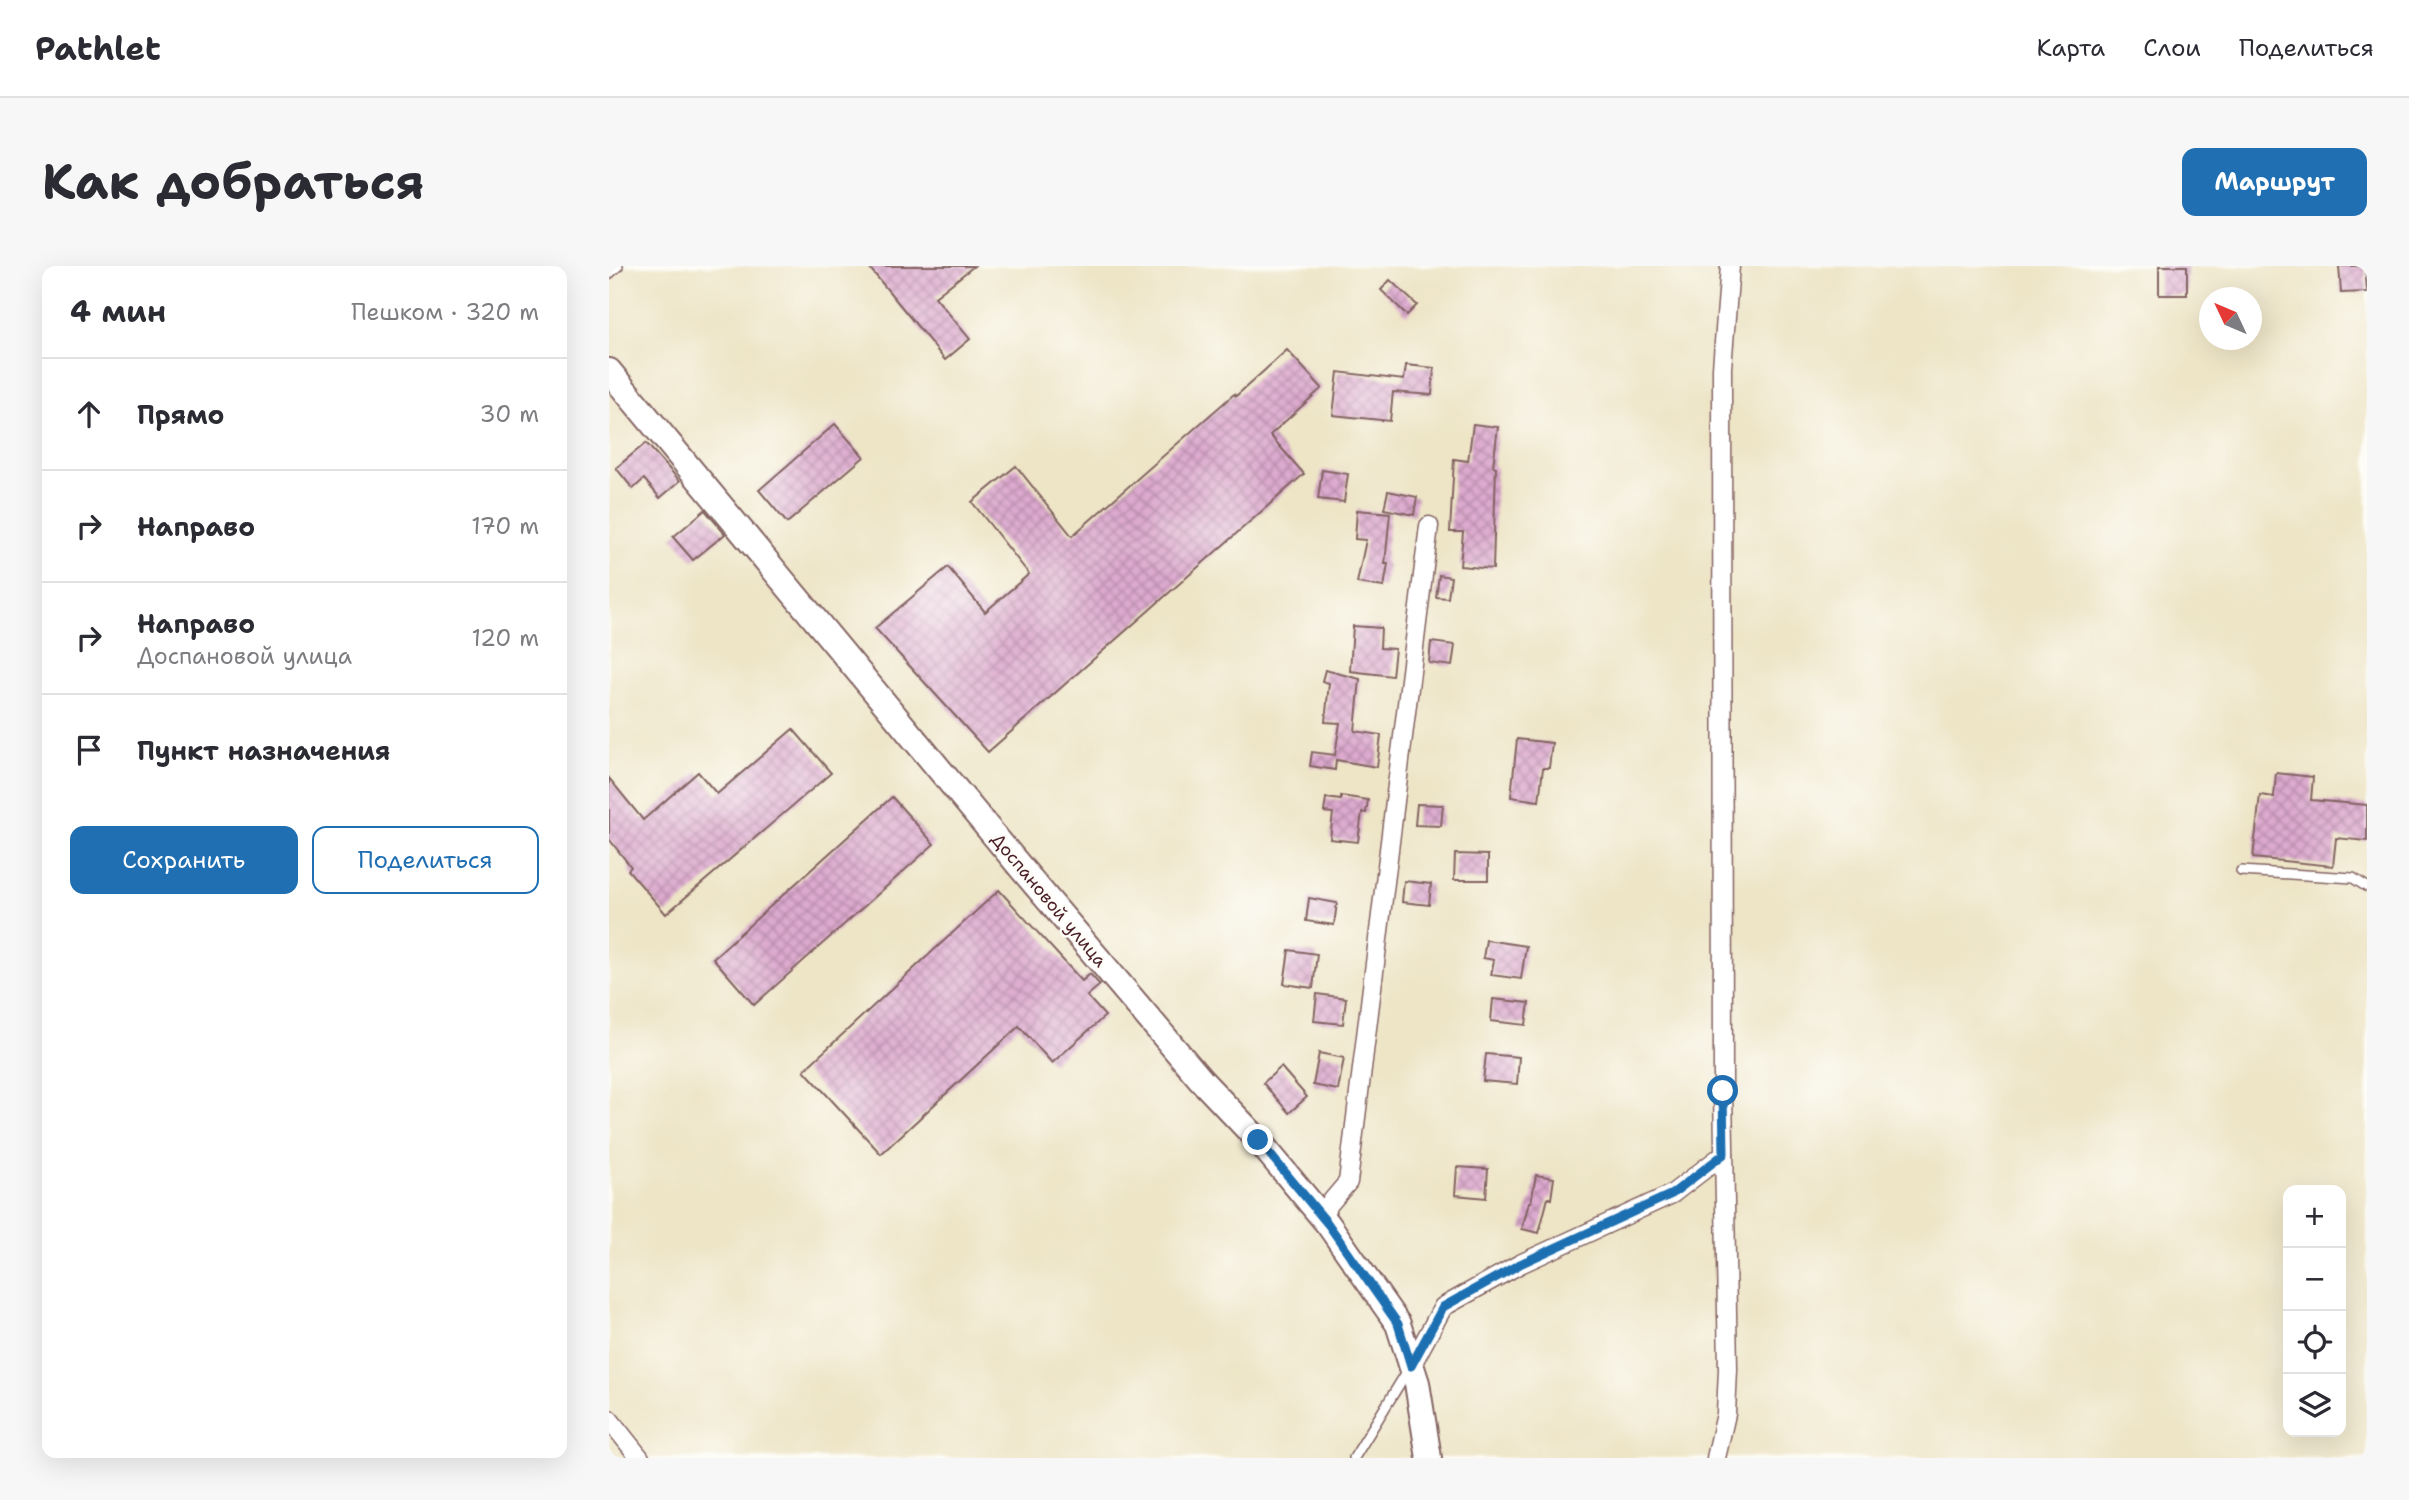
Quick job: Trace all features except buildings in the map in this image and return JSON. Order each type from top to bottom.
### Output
[{"type":"street","points":[[1716,1458],[1726,1414],[1728,1368],[1724,1154],[1722,368],[1730,266]]},
{"type":"street","name":"Доспановой улица","points":[[609,371],[1022,869],[1320,1215],[1398,1324],[1417,1383],[1429,1458]]},
{"type":"street","points":[[1320,1215],[1349,1182],[1429,526]]},
{"type":"street","points":[[1411,1366],[1443,1307],[1520,1264],[1672,1194],[1724,1154]]},
{"type":"street","points":[[609,1419],[640,1458]]},
{"type":"lane","points":[[609,274],[618,266]]},
{"type":"lane","points":[[2241,871],[2353,878],[2367,887]]},
{"type":"lane","points":[[1354,1458],[1411,1366]]},
{"type":"route","points":[[1258,1140],[1328,1224],[1398,1324],[1411,1366],[1443,1307],[1520,1264],[1672,1194],[1724,1154],[1723,1091]]}]
